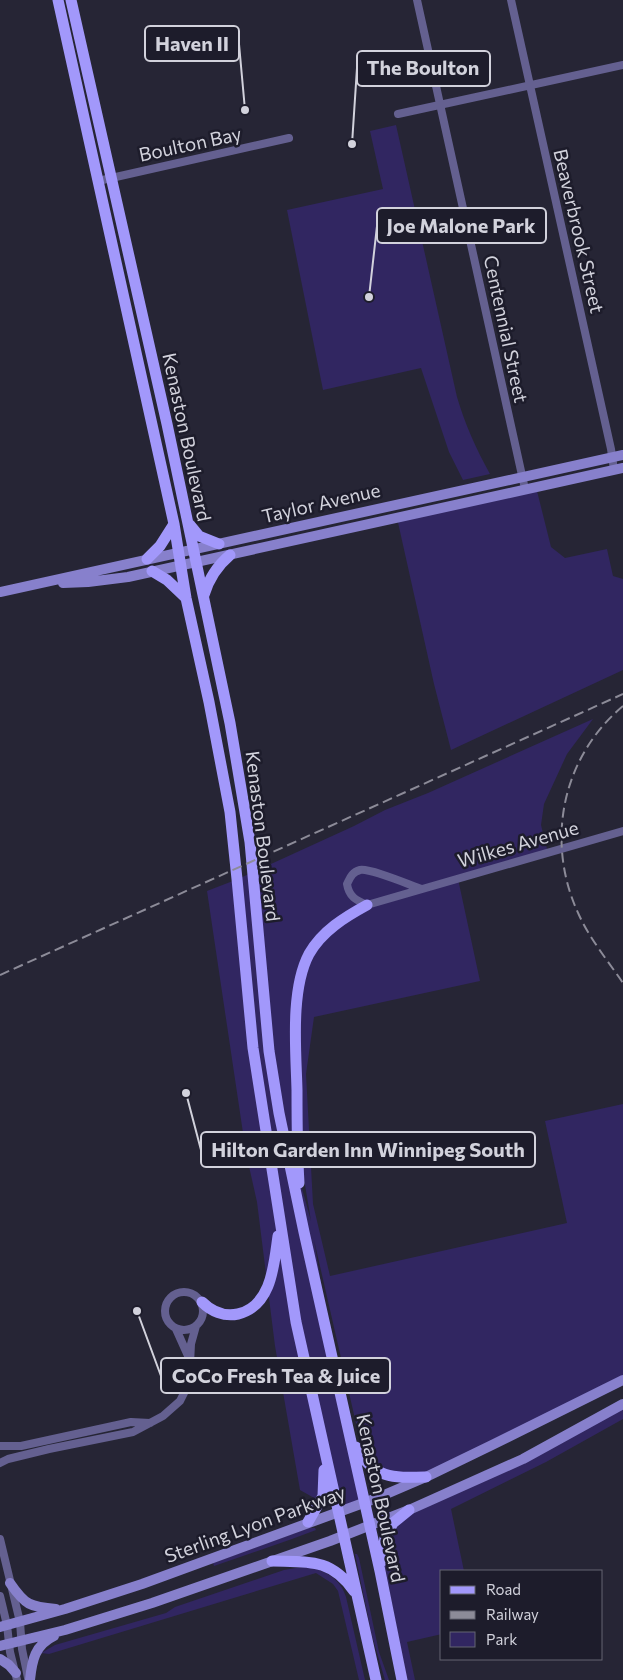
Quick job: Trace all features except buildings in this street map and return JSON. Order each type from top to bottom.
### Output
[{"type":"main road","name":"Kenaston Boulevard","points":[[58,0],[174,524],[186,598],[211,711],[230,812],[253,1048],[296,1322],[376,1680]]},
{"type":"main road","name":"Kenaston Boulevard","points":[[71,0],[188,522],[230,723],[245,806],[254,873],[269,1051],[279,1113],[380,1571],[402,1680]]},
{"type":"main road","name":"Taylor Avenue","points":[[0,592],[618,456]]},
{"type":"main road","name":"Taylor Avenue","points":[[27,586],[114,579],[181,566],[618,469]]},
{"type":"main road","points":[[188,522],[199,536],[219,544]]},
{"type":"main road","points":[[147,559],[160,546],[174,524]]},
{"type":"main road","points":[[204,596],[213,572],[230,555]]},
{"type":"main road","points":[[152,571],[167,580],[186,598]]},
{"type":"main road","points":[[304,1232],[298,1167],[296,1062],[296,1024],[301,980],[309,954],[319,940],[342,919],[367,905]]},
{"type":"main road","points":[[202,1302],[209,1309],[232,1315],[245,1312],[257,1304],[268,1286],[274,1263],[280,1224]]},
{"type":"main road","name":"Sterling Lyon Parkway","points":[[4,1626],[142,1584],[365,1502],[426,1476],[584,1401],[623,1380]]},
{"type":"main road","name":"Sterling Lyon Parkway","points":[[5,1645],[65,1630],[152,1603],[330,1541],[409,1510],[523,1459],[623,1404]]},
{"type":"main road","points":[[350,1437],[361,1456],[378,1472],[390,1477],[400,1478],[426,1476]]},
{"type":"main road","points":[[308,1522],[321,1503],[323,1496],[325,1453]]},
{"type":"main road","points":[[380,1571],[385,1538],[393,1523],[409,1510]]},
{"type":"main road","points":[[272,1560],[321,1563],[342,1576],[356,1593]]},
{"type":"main road","points":[[10,1583],[20,1598],[30,1604],[40,1608],[65,1609]]},
{"type":"main road","points":[[30,1680],[32,1660],[36,1650],[46,1640],[65,1630]]},
{"type":"main road","points":[[0,1659],[9,1665],[16,1676]]},
{"type":"street","name":"Centennial Street","points":[[417,0],[525,489]]},
{"type":"street","name":"Beaverbrook Street","points":[[511,0],[618,456],[618,469]]},
{"type":"street","points":[[398,114],[623,65]]},
{"type":"street","name":"Boulton Bay","points":[[98,180],[289,138]]},
{"type":"street","name":"Wilkes Avenue","points":[[367,905],[623,830]]},
{"type":"street","points":[[367,905],[354,898],[348,890],[347,884],[350,876],[358,871],[364,870],[422,889]]},
{"type":"street","points":[[0,1463],[8,1459],[49,1449],[132,1432],[163,1416],[180,1401],[189,1383],[190,1359],[196,1326],[203,1316],[202,1302],[194,1294],[188,1292],[175,1294],[170,1298],[165,1309],[165,1316],[168,1322],[176,1329],[190,1359]]},
{"type":"street","points":[[176,1329],[190,1329],[196,1326]]},
{"type":"street","points":[[0,1446],[21,1446],[131,1422],[152,1423]]},
{"type":"street","points":[[0,1539],[20,1622],[22,1649],[30,1680]]},
{"type":"street","points":[[0,1596],[5,1645],[10,1652],[16,1676]]},
{"type":"green space","points":[[396,125],[457,397],[471,436],[490,474],[463,480],[449,452],[421,368],[323,390],[287,210],[383,189],[370,131]]},
{"type":"green space","points":[[536,487],[551,547],[565,558],[607,549],[613,576],[623,579],[623,670],[451,750],[434,684],[397,518]]},
{"type":"green space","points":[[593,719],[567,754],[544,804],[541,825],[548,853],[458,879],[480,981],[314,1017],[306,1074],[313,1204],[330,1276],[567,1223],[545,1121],[623,1104],[623,1380],[426,1477],[390,1477],[367,1457],[358,1432],[314,1240],[337,1381],[365,1502],[338,1512],[325,1456],[323,1503],[300,1490],[275,1346],[257,1202],[246,1153],[207,891],[238,879],[385,810],[428,793]],"holes":[[[291,1148],[294,1149],[302,1167],[311,1221]]]},
{"type":"green space","points":[[623,1404],[623,1419],[546,1462],[451,1509],[464,1570],[440,1570],[440,1634],[407,1642],[415,1680],[407,1680],[382,1552],[393,1523]]},
{"type":"green space","points":[[309,1528],[315,1528],[316,1530],[214,1566],[213,1563]]},
{"type":"green space","points":[[355,1554],[359,1558],[379,1652],[389,1680],[385,1680],[372,1636]]},
{"type":"green space","points":[[307,1567],[320,1570],[331,1576],[344,1591],[365,1680],[359,1680],[338,1591],[333,1584],[316,1573],[49,1654],[41,1653],[55,1645],[166,1613],[175,1607],[284,1570]]},
{"type":"railway","points":[[0,975],[623,694]]},
{"type":"railway","points":[[623,706],[602,727],[585,750],[573,776],[565,803],[562,831],[563,859],[569,887],[579,915],[583,924],[623,983]]},
{"type":"place","name":"Haven II","points":[[245,110]]},
{"type":"place","name":"The Boulton","points":[[352,144]]},
{"type":"place","name":"Joe Malone Park","points":[[369,297]]},
{"type":"place","name":"Hilton Garden Inn Winnipeg South","points":[[186,1093]]},
{"type":"place","name":"CoCo Fresh Tea & Juice","points":[[137,1311]]}]
